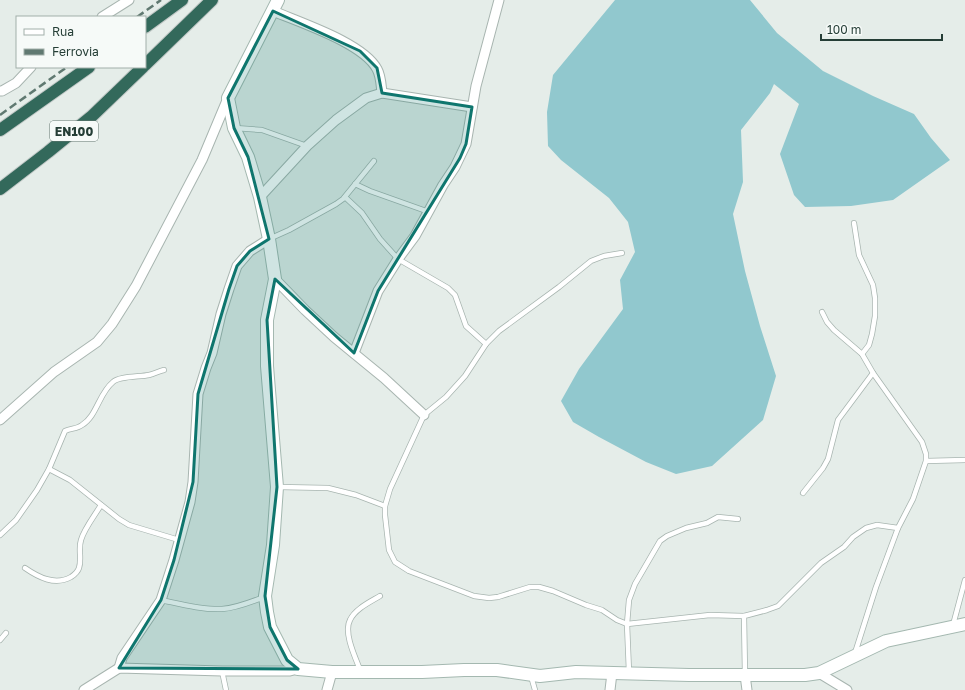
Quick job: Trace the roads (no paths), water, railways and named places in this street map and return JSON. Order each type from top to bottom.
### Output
[{"type":"highway","points":[[146,26],[182,0]]},
{"type":"highway","points":[[146,64],[212,0]]},
{"type":"highway","points":[[0,130],[88,68]]},
{"type":"highway","name":"EN100","points":[[0,189],[91,117],[142,68]]},
{"type":"street","points":[[104,16],[129,0]]},
{"type":"street","points":[[354,353],[378,290],[415,236],[443,185],[455,167],[466,144],[476,86],[499,0]]},
{"type":"street","points":[[0,420],[54,372],[97,342],[112,324],[136,286],[202,160],[228,98],[276,5],[342,40],[369,58],[377,68],[382,93]]},
{"type":"street","points":[[0,91],[16,83],[29,68]]},
{"type":"street","points":[[260,197],[307,146],[336,120],[366,98],[382,93],[472,107]]},
{"type":"street","points":[[228,98],[234,128],[248,157],[260,197],[270,239],[275,279],[266,320],[267,366],[277,487],[273,545],[265,596],[270,627],[287,660],[298,670]]},
{"type":"street","points":[[119,668],[122,658],[161,600],[179,540],[194,482],[198,394],[212,353],[221,314],[237,266],[250,251],[270,239]]},
{"type":"street","points":[[275,279],[321,326],[424,415]]},
{"type":"street","points":[[84,690],[119,668],[222,671],[298,670],[332,672],[497,670],[531,676],[576,672],[805,675],[819,673],[886,641],[965,624]]},
{"type":"street","points":[[327,690],[332,672]]},
{"type":"street","points":[[610,690],[612,673]]},
{"type":"street","points":[[819,673],[847,690]]},
{"type":"street","points":[[745,675],[748,690]]},
{"type":"lane","points":[[234,128],[262,130],[307,146]]},
{"type":"lane","points":[[270,239],[310,220],[332,207],[345,197],[374,161]]},
{"type":"lane","points":[[355,184],[370,191],[429,212]]},
{"type":"lane","points":[[345,197],[362,213],[380,239],[398,259],[448,288],[455,295],[466,326],[486,344]]},
{"type":"lane","points":[[854,223],[859,255],[873,285],[875,298],[875,316],[872,334],[869,345],[862,354]]},
{"type":"lane","points":[[622,253],[604,256],[591,261],[559,288],[499,331],[486,344],[466,376],[446,397],[424,415],[390,489],[385,506],[389,550],[395,562],[408,571],[474,596],[498,598],[530,587],[539,587],[602,610],[617,620],[627,624],[710,615],[736,617],[778,606],[821,563],[844,547],[853,537],[866,528],[877,525],[898,528]]},
{"type":"lane","points":[[822,312],[827,322],[834,330],[862,354],[873,373],[922,442],[926,454],[926,461],[913,499],[898,528],[876,587],[854,656]]},
{"type":"lane","points":[[0,534],[16,520],[37,490],[49,469],[65,430],[83,425],[90,418],[103,394],[113,382],[120,378],[151,374],[164,370]]},
{"type":"lane","points":[[803,493],[823,468],[828,459],[838,420],[873,373]]},
{"type":"lane","points":[[926,461],[965,460]]},
{"type":"lane","points":[[49,469],[70,480],[119,519],[129,525],[179,540]]},
{"type":"lane","points":[[277,487],[328,488],[356,495],[385,506]]},
{"type":"lane","points":[[25,568],[35,575],[52,580],[68,578],[74,575],[79,569],[80,540],[101,505]]},
{"type":"lane","points":[[629,673],[627,624],[629,600],[632,591],[660,541],[680,530],[718,518],[738,519]]},
{"type":"lane","points":[[953,627],[965,580]]},
{"type":"lane","points":[[161,600],[207,608],[223,609],[246,604],[265,596]]},
{"type":"lane","points":[[361,672],[348,633],[348,626],[350,619],[363,606],[380,596]]},
{"type":"lane","points":[[744,616],[745,675]]},
{"type":"lane","points":[[0,640],[6,633]]},
{"type":"lane","points":[[222,671],[226,690]]},
{"type":"lane","points":[[531,676],[535,690]]},
{"type":"water","points":[[615,0],[750,0],[777,33],[823,71],[873,96],[914,114],[931,138],[950,160],[893,200],[851,206],[805,207],[794,195],[780,154],[799,104],[774,84],[770,93],[741,130],[743,182],[733,214],[745,271],[776,376],[763,420],[712,466],[676,474],[646,462],[573,422],[561,401],[579,369],[623,309],[620,280],[635,252],[628,222],[609,198],[561,160],[548,146],[547,112],[553,75]]},
{"type":"railway","points":[[138,16],[161,0]]},
{"type":"railway","points":[[0,115],[66,68]]}]
